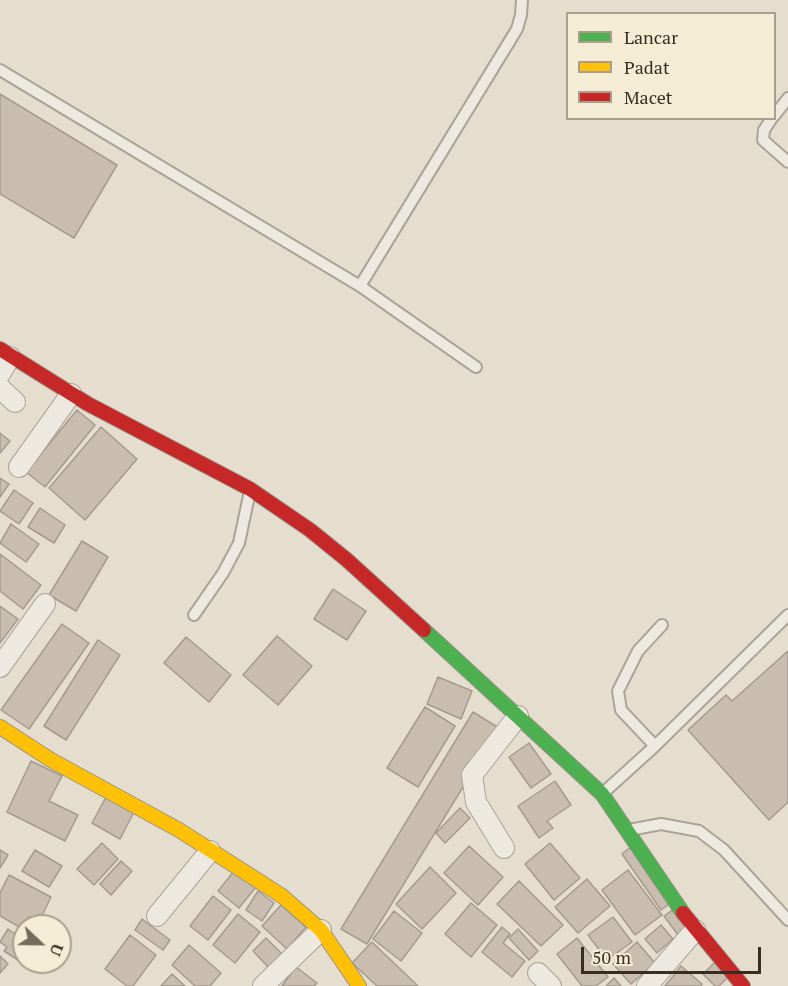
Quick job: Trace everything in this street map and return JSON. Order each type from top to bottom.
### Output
[{"type":"street","points":[[0,374],[5,353],[71,394],[250,489],[310,530],[346,560],[602,794],[695,930],[743,986]]},
{"type":"street","points":[[0,388],[15,402]]},
{"type":"street","points":[[20,467],[71,394]]},
{"type":"street","points":[[0,667],[45,604]]},
{"type":"street","points":[[504,848],[476,802],[472,775],[518,716]]},
{"type":"street","points":[[0,727],[51,760],[179,830],[282,896],[321,930],[359,986]]},
{"type":"street","points":[[157,916],[210,851]]},
{"type":"street","points":[[263,986],[321,930]]},
{"type":"street","points":[[647,986],[695,930]]},
{"type":"lane","points":[[360,286],[517,29],[522,0]]},
{"type":"lane","points":[[0,70],[360,286],[476,367]]},
{"type":"lane","points":[[776,113],[788,98]]},
{"type":"lane","points":[[771,120],[764,130],[763,140],[788,162]]},
{"type":"lane","points":[[194,615],[223,573],[239,543],[250,489]]},
{"type":"lane","points":[[602,794],[655,746],[788,615]]},
{"type":"lane","points":[[655,746],[621,710],[618,691],[638,651],[662,625]]},
{"type":"lane","points":[[628,830],[662,824],[699,831],[724,850],[788,920]]},
{"type":"building","points":[[0,94],[117,165],[74,238],[0,194]]},
{"type":"building","points":[[77,410],[95,425],[45,487],[26,472]]},
{"type":"building","points":[[101,427],[137,459],[85,520],[49,488]]},
{"type":"building","points":[[0,433],[10,441],[0,453]]},
{"type":"building","points":[[0,478],[9,484],[0,497]]},
{"type":"building","points":[[14,490],[33,503],[19,524],[0,511]]},
{"type":"building","points":[[40,508],[65,525],[54,543],[28,527]]},
{"type":"building","points":[[11,524],[39,544],[26,562],[0,543]]},
{"type":"building","points":[[82,541],[108,557],[76,611],[49,595]]},
{"type":"building","points":[[0,554],[41,585],[23,609],[0,591]]},
{"type":"building","points":[[333,589],[366,611],[347,640],[314,619]]},
{"type":"building","points":[[0,606],[18,619],[0,643]]},
{"type":"building","points":[[62,624],[89,643],[29,729],[1,710]]},
{"type":"building","points":[[277,636],[312,666],[278,705],[243,675]]},
{"type":"building","points":[[186,637],[231,675],[209,702],[164,663]]},
{"type":"building","points":[[98,640],[120,655],[66,740],[44,726]]},
{"type":"building","points":[[788,651],[788,802],[769,820],[688,730],[726,695],[732,701]]},
{"type":"building","points":[[438,677],[472,691],[461,719],[427,704]]},
{"type":"building","points":[[425,707],[455,726],[418,787],[387,768]]},
{"type":"building","points":[[473,712],[499,728],[367,944],[341,929]]},
{"type":"building","points":[[529,743],[551,774],[531,788],[509,757]]},
{"type":"building","points":[[31,761],[62,776],[49,801],[78,815],[65,841],[7,812]]},
{"type":"building","points":[[555,781],[571,805],[547,821],[553,828],[539,838],[518,806]]},
{"type":"building","points":[[106,797],[134,812],[120,839],[92,823]]},
{"type":"building","points":[[460,808],[470,818],[445,843],[436,833]]},
{"type":"building","points":[[102,843],[118,859],[94,885],[77,869]]},
{"type":"building","points":[[550,843],[580,878],[554,900],[525,864]]},
{"type":"building","points":[[633,845],[672,902],[661,910],[622,854]]},
{"type":"building","points":[[469,846],[503,877],[478,905],[444,873]]},
{"type":"building","points":[[0,850],[8,855],[0,868]]},
{"type":"building","points":[[35,850],[62,866],[49,887],[22,871]]},
{"type":"building","points":[[121,861],[132,871],[111,895],[100,884]]},
{"type":"building","points":[[430,867],[456,893],[422,929],[396,904]]},
{"type":"building","points":[[235,870],[256,887],[239,908],[218,891]]},
{"type":"building","points":[[628,870],[662,915],[635,935],[602,890]]},
{"type":"building","points":[[9,875],[51,897],[43,914],[12,914],[12,923],[0,916],[0,893]]},
{"type":"building","points":[[587,879],[610,906],[578,933],[555,907]]},
{"type":"building","points":[[519,881],[563,925],[541,946],[497,904]]},
{"type":"building","points":[[258,891],[274,903],[262,921],[246,910]]},
{"type":"building","points":[[213,896],[231,910],[208,940],[190,926]]},
{"type":"building","points":[[471,903],[497,925],[471,957],[445,934]]},
{"type":"building","points":[[281,905],[306,927],[287,949],[262,926]]},
{"type":"building","points":[[674,909],[688,927],[678,935],[664,916]]},
{"type":"building","points":[[394,911],[422,933],[401,961],[373,939]]},
{"type":"building","points":[[238,914],[260,932],[235,963],[213,945]]},
{"type":"building","points":[[613,917],[632,942],[607,960],[588,935]]},
{"type":"building","points":[[142,919],[170,940],[163,950],[135,930]]},
{"type":"building","points":[[661,925],[673,939],[657,953],[645,939]]},
{"type":"building","points":[[502,927],[510,934],[503,943],[525,961],[512,977],[482,952]]},
{"type":"building","points":[[8,929],[12,932],[12,956],[4,951],[7,947],[0,942]]},
{"type":"building","points":[[518,929],[538,951],[529,960],[509,938]]},
{"type":"building","points":[[130,935],[156,955],[133,986],[127,986],[105,969]]},
{"type":"building","points":[[266,938],[284,956],[270,969],[253,951]]},
{"type":"building","points":[[577,938],[608,977],[596,986],[582,986],[557,954]]},
{"type":"building","points":[[372,942],[418,986],[377,986],[352,963]]},
{"type":"building","points":[[637,942],[655,963],[631,984],[613,964]]},
{"type":"building","points":[[189,945],[221,973],[210,986],[195,986],[172,965]]},
{"type":"building","points":[[0,956],[8,964],[0,973]]},
{"type":"building","points":[[715,962],[729,976],[719,986],[715,986],[703,974]]},
{"type":"building","points":[[681,966],[702,984],[701,986],[665,986]]},
{"type":"building","points":[[296,967],[317,983],[314,986],[282,986]]},
{"type":"building","points":[[172,974],[185,986],[161,986]]},
{"type":"building","points":[[614,978],[621,986],[606,986]]},
{"type":"traffic: fast","points":[[424,630],[602,794],[683,913]]},
{"type":"traffic: slow","points":[[0,727],[51,760],[179,830],[282,896],[321,930],[359,986]]},
{"type":"traffic: jam","points":[[0,349],[88,404],[250,489],[310,530],[347,560],[424,630]]},
{"type":"traffic: jam","points":[[683,913],[743,986]]}]
